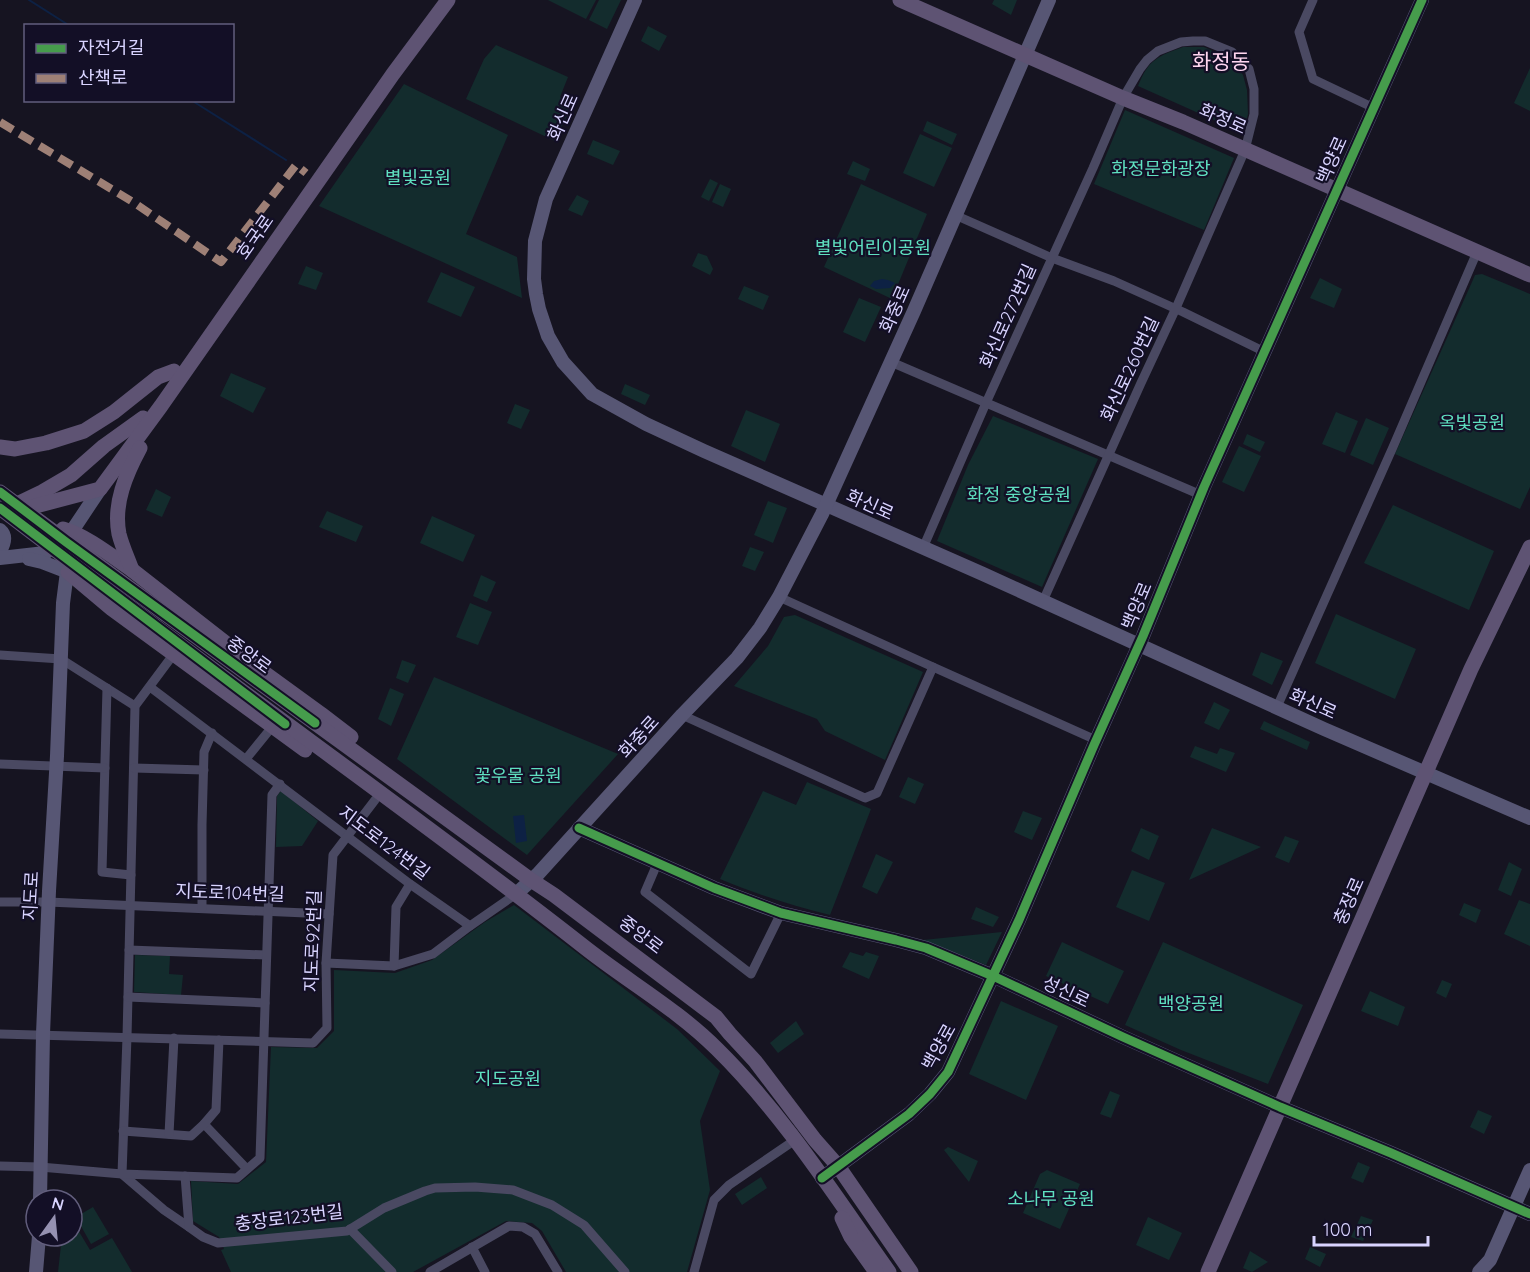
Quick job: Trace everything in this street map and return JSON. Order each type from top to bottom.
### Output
[{"type":"main road","name":"호국로","points":[[95,490],[174,371],[438,0]]},
{"type":"main road","name":"호국로","points":[[95,490],[161,406],[393,74],[448,0]]},
{"type":"main road","name":"화신로","points":[[635,0],[546,199],[535,241],[534,279],[539,309],[548,336],[564,362],[592,394],[646,424],[1426,774],[1530,818]]},
{"type":"main road","name":"화정로","points":[[900,0],[1530,275]]},
{"type":"main road","name":"화중로","points":[[516,894],[737,658],[760,628],[779,597],[826,505],[891,362],[1049,0]]},
{"type":"main road","name":"백양로","points":[[822,1178],[909,1114],[948,1072],[1041,868],[1139,645],[1201,495],[1422,0]]},
{"type":"main road","points":[[0,447],[15,449],[46,443],[84,431],[114,412],[158,377],[174,371]]},
{"type":"main road","points":[[132,570],[119,534],[118,502],[129,469],[161,406]]},
{"type":"main road","name":"호국로","points":[[0,509],[23,502],[71,475],[104,446],[143,418]]},
{"type":"main road","points":[[0,516],[95,490]]},
{"type":"main road","name":"지도로","points":[[40,1188],[48,902],[61,659],[63,595],[61,568],[65,534],[95,490]]},
{"type":"main road","points":[[0,492],[160,620]]},
{"type":"main road","points":[[0,509],[160,620]]},
{"type":"main road","points":[[0,530],[13,555],[44,567],[54,577],[63,595]]},
{"type":"main road","points":[[13,555],[43,547],[65,534],[132,570],[374,755],[457,825]]},
{"type":"main road","name":"충장로","points":[[1208,1272],[1471,669],[1530,547]]},
{"type":"main road","points":[[13,555],[61,568],[173,656],[272,727],[375,800],[429,829]]},
{"type":"main road","name":"중앙로","points":[[160,620],[457,825],[564,902],[716,1017],[755,1061],[815,1140],[838,1166],[911,1272]]},
{"type":"main road","name":"중앙로","points":[[160,620],[429,829],[716,1047],[757,1092],[795,1140],[889,1272]]},
{"type":"main road","name":"성신로","points":[[579,828],[657,864],[781,914],[926,948],[993,976],[1280,1107],[1530,1214]]},
{"type":"main road","points":[[838,1166],[880,1211],[923,1272]]},
{"type":"main road","points":[[1479,1272],[1490,1260],[1530,1170]]},
{"type":"main road","points":[[822,1178],[851,1237],[876,1272]]},
{"type":"main road","points":[[36,1272],[38,1248]]},
{"type":"street","points":[[1313,0],[1299,32],[1313,79],[1374,108]]},
{"type":"street","name":"화신로272번길","points":[[923,548],[1123,98],[1147,60],[1158,51],[1193,41],[1205,41],[1232,52],[1249,69],[1254,89],[1254,114],[1245,150]]},
{"type":"street","name":"화신로260번길","points":[[1043,602],[1245,150]]},
{"type":"street","points":[[955,215],[1052,258],[1114,280],[1265,352]]},
{"type":"street","points":[[1277,707],[1477,252]]},
{"type":"street","points":[[891,362],[1201,495]]},
{"type":"street","points":[[779,597],[1096,740]]},
{"type":"street","points":[[0,655],[61,659],[135,706]]},
{"type":"street","points":[[122,1174],[135,706],[173,656]]},
{"type":"street","points":[[682,715],[865,798],[877,793],[933,667]]},
{"type":"street","name":"지도로124번길","points":[[150,687],[410,884],[470,926]]},
{"type":"street","points":[[107,688],[102,872],[131,875]]},
{"type":"street","points":[[246,759],[272,727]]},
{"type":"street","points":[[202,908],[204,752],[212,733]]},
{"type":"street","points":[[0,764],[105,768]]},
{"type":"street","points":[[134,768],[204,770]]},
{"type":"street","points":[[0,1166],[122,1174],[237,1178],[260,1158],[272,795],[279,784]]},
{"type":"street","name":"지도로92번길","points":[[0,1034],[313,1043],[327,1028],[326,963],[333,855],[375,800]]},
{"type":"street","points":[[657,864],[645,892],[751,974],[781,914]]},
{"type":"street","points":[[394,966],[396,907],[410,884]]},
{"type":"street","points":[[326,963],[394,966],[434,954],[516,894]]},
{"type":"street","name":"지도로104번길","points":[[0,902],[329,914]]},
{"type":"street","points":[[129,950],[266,955]]},
{"type":"street","points":[[128,996],[265,1003]]},
{"type":"street","points":[[169,1134],[174,1038]]},
{"type":"street","points":[[123,1131],[191,1136],[204,1124],[216,1110],[219,1040]]},
{"type":"street","points":[[204,1124],[246,1169]]},
{"type":"street","points":[[694,1272],[714,1200],[729,1185],[795,1140]]},
{"type":"street","name":"충장로123번길","points":[[122,1174],[164,1210],[203,1237],[218,1243],[347,1231],[384,1208],[435,1188],[475,1187],[513,1190],[552,1205],[584,1225],[625,1272]]},
{"type":"street","points":[[184,1176],[189,1227]]},
{"type":"street","points":[[430,1272],[508,1226],[523,1227],[536,1234],[558,1272]]},
{"type":"street","points":[[350,1229],[392,1272]]},
{"type":"street","points":[[472,1247],[485,1272]]},
{"type":"green space","points":[[548,0],[596,0],[586,19]]},
{"type":"green space","points":[[599,0],[621,0],[607,29],[589,20]]},
{"type":"green space","points":[[994,0],[1017,0],[1011,15],[992,4]]},
{"type":"green space","points":[[648,26],[667,36],[659,51],[641,41]]},
{"type":"green space","points":[[496,45],[568,77],[560,97],[573,103],[555,141],[466,99],[484,59]]},
{"type":"green space","name":"화정문화광장","points":[[1183,47],[1204,47],[1230,59],[1243,75],[1247,90],[1248,114],[1243,133],[1138,86],[1146,70],[1155,60]]},
{"type":"green space","points":[[1530,68],[1530,111],[1514,103]]},
{"type":"green space","name":"별빛공원","points":[[404,84],[508,135],[466,234],[517,257],[522,298],[319,206]]},
{"type":"green space","name":"화정문화광장","points":[[1125,110],[1234,158],[1204,230],[1094,184]]},
{"type":"green space","points":[[927,121],[957,134],[952,145],[923,131]]},
{"type":"green space","points":[[920,134],[952,148],[934,187],[903,173]]},
{"type":"green space","points":[[593,140],[620,151],[613,165],[587,154]]},
{"type":"green space","points":[[853,161],[870,169],[865,181],[847,174]]},
{"type":"green space","points":[[710,179],[718,183],[709,201],[701,197]]},
{"type":"green space","points":[[720,184],[731,189],[723,207],[712,202]]},
{"type":"green space","name":"별빛어린이공원","points":[[861,184],[927,214],[892,299],[824,267]]},
{"type":"green space","points":[[577,195],[589,201],[582,216],[568,210]]},
{"type":"green space","points":[[698,253],[707,256],[713,269],[710,275],[692,266]]},
{"type":"green space","points":[[306,266],[323,273],[316,290],[298,284]]},
{"type":"green space","points":[[441,272],[475,287],[461,317],[427,302]]},
{"type":"green space","name":"옥빛공원","points":[[1482,274],[1530,294],[1530,487],[1520,509],[1395,454],[1475,275]]},
{"type":"green space","points":[[1320,278],[1342,289],[1334,308],[1310,298]]},
{"type":"green space","points":[[744,286],[769,296],[763,310],[738,299]]},
{"type":"green space","points":[[859,298],[881,307],[865,342],[843,332]]},
{"type":"green space","points":[[231,373],[266,388],[253,413],[220,396]]},
{"type":"green space","points":[[625,384],[650,395],[645,405],[621,394]]},
{"type":"green space","points":[[515,404],[530,410],[521,429],[507,423]]},
{"type":"green space","points":[[746,410],[780,424],[765,462],[731,446]]},
{"type":"green space","points":[[1336,412],[1358,421],[1345,453],[1322,444]]},
{"type":"green space","name":"화정 중앙공원","points":[[993,416],[1098,459],[1042,587],[937,541],[968,465]]},
{"type":"green space","points":[[1366,418],[1389,428],[1373,465],[1350,455]]},
{"type":"green space","points":[[1247,434],[1265,442],[1260,452],[1243,444]]},
{"type":"green space","points":[[1239,446],[1261,456],[1244,492],[1222,482]]},
{"type":"green space","points":[[156,489],[171,497],[162,517],[146,510]]},
{"type":"green space","points":[[768,501],[787,508],[773,543],[754,535]]},
{"type":"green space","points":[[1393,505],[1494,551],[1469,610],[1364,563]]},
{"type":"green space","points":[[327,511],[363,526],[356,542],[319,527]]},
{"type":"green space","points":[[432,516],[475,535],[463,562],[420,543]]},
{"type":"green space","points":[[750,547],[764,552],[755,571],[742,566]]},
{"type":"green space","points":[[481,575],[496,582],[487,602],[473,596]]},
{"type":"green space","points":[[470,603],[492,612],[478,645],[456,637]]},
{"type":"green space","points":[[1336,614],[1416,649],[1395,699],[1315,663]]},
{"type":"green space","points":[[795,615],[923,672],[885,760],[825,731],[817,719],[734,686],[768,646],[784,617]]},
{"type":"green space","points":[[1261,652],[1283,661],[1272,685],[1252,675]]},
{"type":"green space","points":[[402,660],[416,665],[408,683],[396,678]]},
{"type":"green space","name":"꽃우물 공원","points":[[434,677],[618,754],[527,855],[397,759]]},
{"type":"green space","points":[[390,688],[404,694],[391,726],[378,719]]},
{"type":"green space","points":[[1214,702],[1230,710],[1219,730],[1204,723]]},
{"type":"green space","points":[[1264,721],[1310,742],[1307,750],[1260,729]]},
{"type":"green space","points":[[1195,746],[1217,754],[1220,748],[1235,753],[1226,772],[1190,757]]},
{"type":"green space","points":[[908,777],[924,784],[915,804],[899,797]]},
{"type":"green space","points":[[807,782],[871,809],[830,915],[774,899],[720,879],[763,791],[796,805]]},
{"type":"green space","points":[[281,791],[318,821],[302,846],[276,847],[277,796]]},
{"type":"green space","points":[[1023,811],[1042,818],[1032,840],[1014,832]]},
{"type":"green space","points":[[1141,828],[1159,836],[1149,860],[1131,851]]},
{"type":"green space","points":[[1212,828],[1261,847],[1189,880]]},
{"type":"green space","points":[[1285,836],[1299,841],[1289,863],[1275,857]]},
{"type":"green space","points":[[876,854],[893,862],[877,894],[862,887]]},
{"type":"green space","points":[[1509,862],[1522,869],[1511,896],[1498,890]]},
{"type":"green space","points":[[1132,870],[1165,883],[1149,921],[1116,907]]},
{"type":"green space","points":[[1519,900],[1530,904],[1530,946],[1504,934]]},
{"type":"green space","points":[[1464,903],[1481,910],[1476,923],[1459,915]]},
{"type":"green space","name":"지도공원","points":[[514,905],[677,1029],[720,1071],[700,1121],[710,1190],[687,1272],[566,1272],[542,1231],[532,1223],[506,1221],[413,1272],[231,1272],[221,1250],[224,1249],[219,1237],[193,1221],[191,1181],[238,1184],[266,1162],[271,1047],[317,1048],[334,1031],[334,970],[395,973],[432,960],[485,922]]},
{"type":"green space","points":[[976,907],[999,917],[993,927],[971,919]]},
{"type":"green space","points":[[1002,932],[986,965],[923,940]]},
{"type":"green space","points":[[1062,942],[1124,971],[1108,1004],[1046,976]]},
{"type":"green space","name":"백양공원","points":[[1163,942],[1303,1005],[1268,1084],[1125,1025]]},
{"type":"green space","points":[[850,952],[863,956],[866,952],[879,956],[869,979],[842,967]]},
{"type":"green space","points":[[135,955],[170,956],[169,974],[183,975],[181,995],[134,992]]},
{"type":"green space","points":[[1442,980],[1452,984],[1446,998],[1436,993]]},
{"type":"green space","points":[[1370,991],[1405,1007],[1398,1026],[1361,1011]]},
{"type":"green space","points":[[1001,1001],[1058,1026],[1026,1100],[969,1074]]},
{"type":"green space","points":[[796,1021],[804,1034],[778,1053],[770,1043]]},
{"type":"green space","points":[[1110,1091],[1120,1095],[1111,1118],[1100,1114]]},
{"type":"green space","points":[[1478,1110],[1492,1116],[1484,1134],[1470,1127]]},
{"type":"green space","points":[[948,1147],[978,1161],[969,1182],[944,1150]]},
{"type":"green space","points":[[1358,1162],[1370,1167],[1363,1183],[1351,1178]]},
{"type":"green space","name":"소나무 공원","points":[[1047,1170],[1080,1184],[1060,1229],[1023,1213],[1040,1174]]},
{"type":"green space","points":[[761,1177],[767,1188],[742,1205],[735,1194]]},
{"type":"green space","points":[[93,1207],[109,1234],[91,1244],[84,1231],[84,1212]]},
{"type":"green space","points":[[1361,1216],[1373,1220],[1363,1241],[1351,1237]]},
{"type":"green space","points":[[1148,1217],[1182,1233],[1169,1260],[1136,1245]]},
{"type":"green space","points":[[112,1238],[132,1272],[58,1272],[61,1248],[84,1248],[84,1240],[90,1250]]},
{"type":"green space","points":[[1310,1247],[1326,1254],[1320,1267],[1305,1259]]},
{"type":"green space","points":[[1250,1251],[1268,1262],[1252,1272],[1243,1268]]},
{"type":"water","points":[[882,279],[895,283],[890,288],[876,289],[870,286],[874,281]]},
{"type":"water","points":[[524,815],[527,841],[516,843],[513,816]]},
{"type":"waterway","points":[[29,0],[67,24]]},
{"type":"waterway","points":[[194,102],[286,160]]},
{"type":"marked path","points":[[0,122],[133,202],[221,262],[296,165],[306,173]]},
{"type":"cycle path","points":[[822,1178],[909,1114],[948,1072],[1019,920],[1143,636],[1204,487],[1422,0]]},
{"type":"cycle path","points":[[0,492],[315,723]]},
{"type":"cycle path","points":[[0,508],[285,724]]},
{"type":"cycle path","points":[[579,828],[714,888],[781,913],[926,948],[993,976],[1280,1107],[1530,1214]]},
{"type":"district","name":"화정동","points":[[1221,62]]}]
